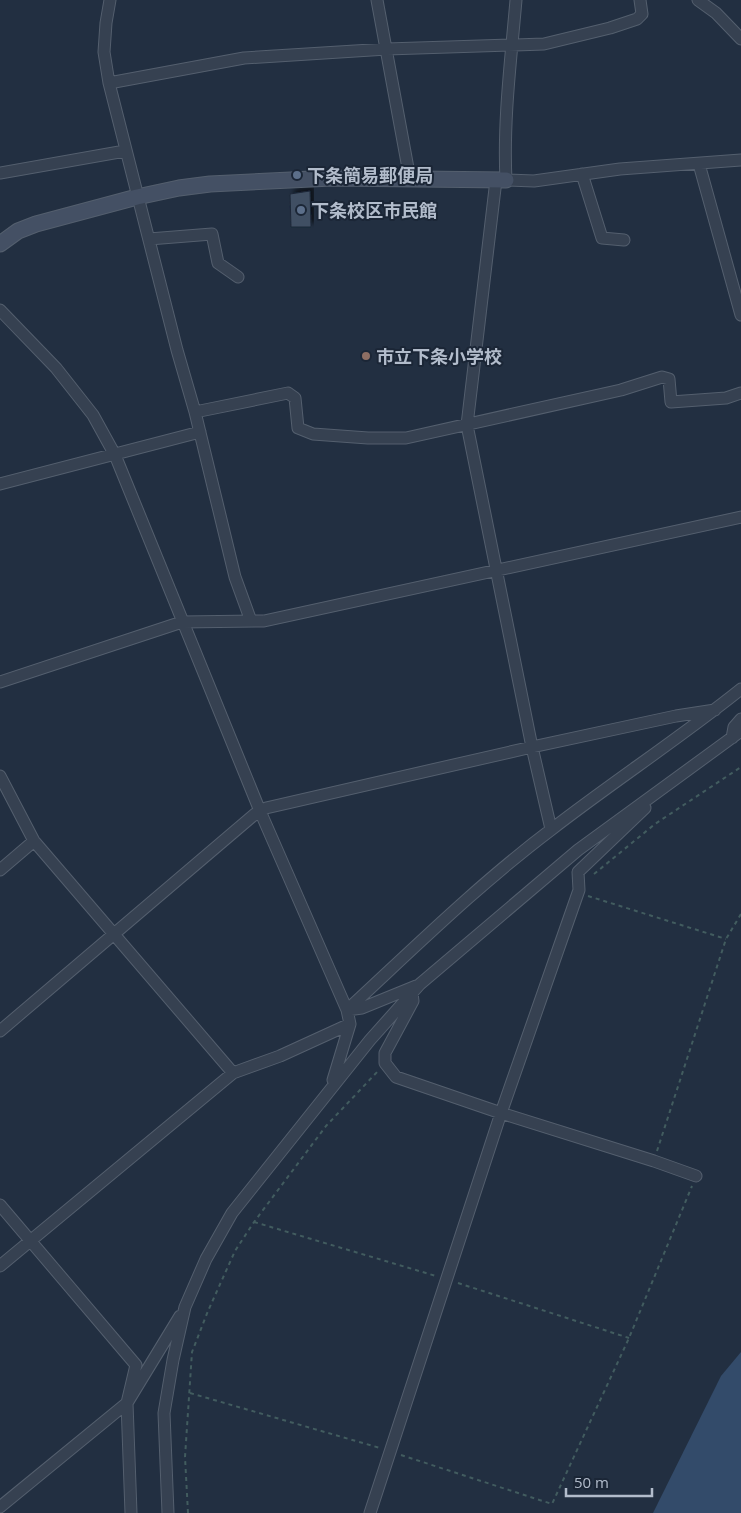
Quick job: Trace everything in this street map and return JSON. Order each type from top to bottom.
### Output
[{"type":"street","points":[[110,0],[104,52],[109,83],[125,152],[149,239],[176,350],[195,412],[236,578],[251,621]]},
{"type":"street","points":[[377,0],[410,179]]},
{"type":"street","points":[[516,0],[505,162],[467,425],[532,747],[551,829]]},
{"type":"street","points":[[109,83],[244,58],[387,49],[544,44],[610,28],[637,19],[642,14],[640,0]]},
{"type":"street","points":[[698,0],[716,13],[741,38]]},
{"type":"street","points":[[0,173],[125,152]]},
{"type":"street","points":[[0,244],[18,231],[36,224],[137,197],[210,184],[332,178],[534,181],[620,169],[741,160]]},
{"type":"street","points":[[699,164],[741,315]]},
{"type":"street","points":[[582,174],[582,181],[602,238],[624,240]]},
{"type":"street","points":[[149,239],[212,234],[218,263],[238,278]]},
{"type":"street","points":[[0,310],[56,368],[93,415],[115,455],[260,811],[347,1010],[350,1024],[331,1088]]},
{"type":"street","points":[[195,412],[288,393],[295,398],[298,428],[312,434],[368,438],[406,438],[621,390],[662,377],[668,379],[671,402],[726,398],[741,393]]},
{"type":"street","points":[[0,484],[200,432]]},
{"type":"street","points":[[0,682],[182,622],[264,621],[741,517]]},
{"type":"street","points":[[347,1010],[475,890],[551,829],[741,689]]},
{"type":"street","points":[[0,1031],[260,811],[266,808],[532,747],[676,716],[715,710]]},
{"type":"street","points":[[0,1507],[127,1403],[185,1307],[206,1259],[232,1213],[370,1040],[420,984],[578,850],[736,735],[734,727],[741,719]]},
{"type":"street","points":[[0,776],[34,841],[233,1073]]},
{"type":"street","points":[[370,1513],[501,1113],[579,890],[578,872],[644,810],[655,794]]},
{"type":"street","points":[[0,870],[34,841]]},
{"type":"street","points":[[347,1010],[362,1008],[420,984]]},
{"type":"street","points":[[412,993],[413,1001],[386,1053],[385,1063],[396,1076],[501,1113],[696,1176]]},
{"type":"street","points":[[0,1266],[233,1073],[280,1056],[350,1024]]},
{"type":"street","points":[[0,1205],[136,1365],[127,1403],[131,1513]]},
{"type":"street","points":[[168,1513],[164,1413],[185,1307]]},
{"type":"path","points":[[726,939],[604,902],[579,890],[591,877],[655,824],[741,767]]},
{"type":"path","points":[[654,1161],[726,939],[741,914]]},
{"type":"path","points":[[188,1513],[185,1458],[192,1352],[208,1311],[235,1251],[254,1222],[326,1126],[385,1063]]},
{"type":"path","points":[[190,1393],[391,1451],[552,1504],[629,1338],[696,1176]]},
{"type":"water","points":[[741,1352],[741,1513],[653,1513],[721,1376]]},
{"type":"building","name":"下条校区市民館","points":[[310,191],[311,227],[291,227],[290,194]]},
{"type":"place","name":"下条簡易郵便局","points":[[297,175]]},
{"type":"place","name":"下条校区市民館","points":[[301,210]]},
{"type":"place","name":"市立下条小学校","points":[[366,356]]}]
